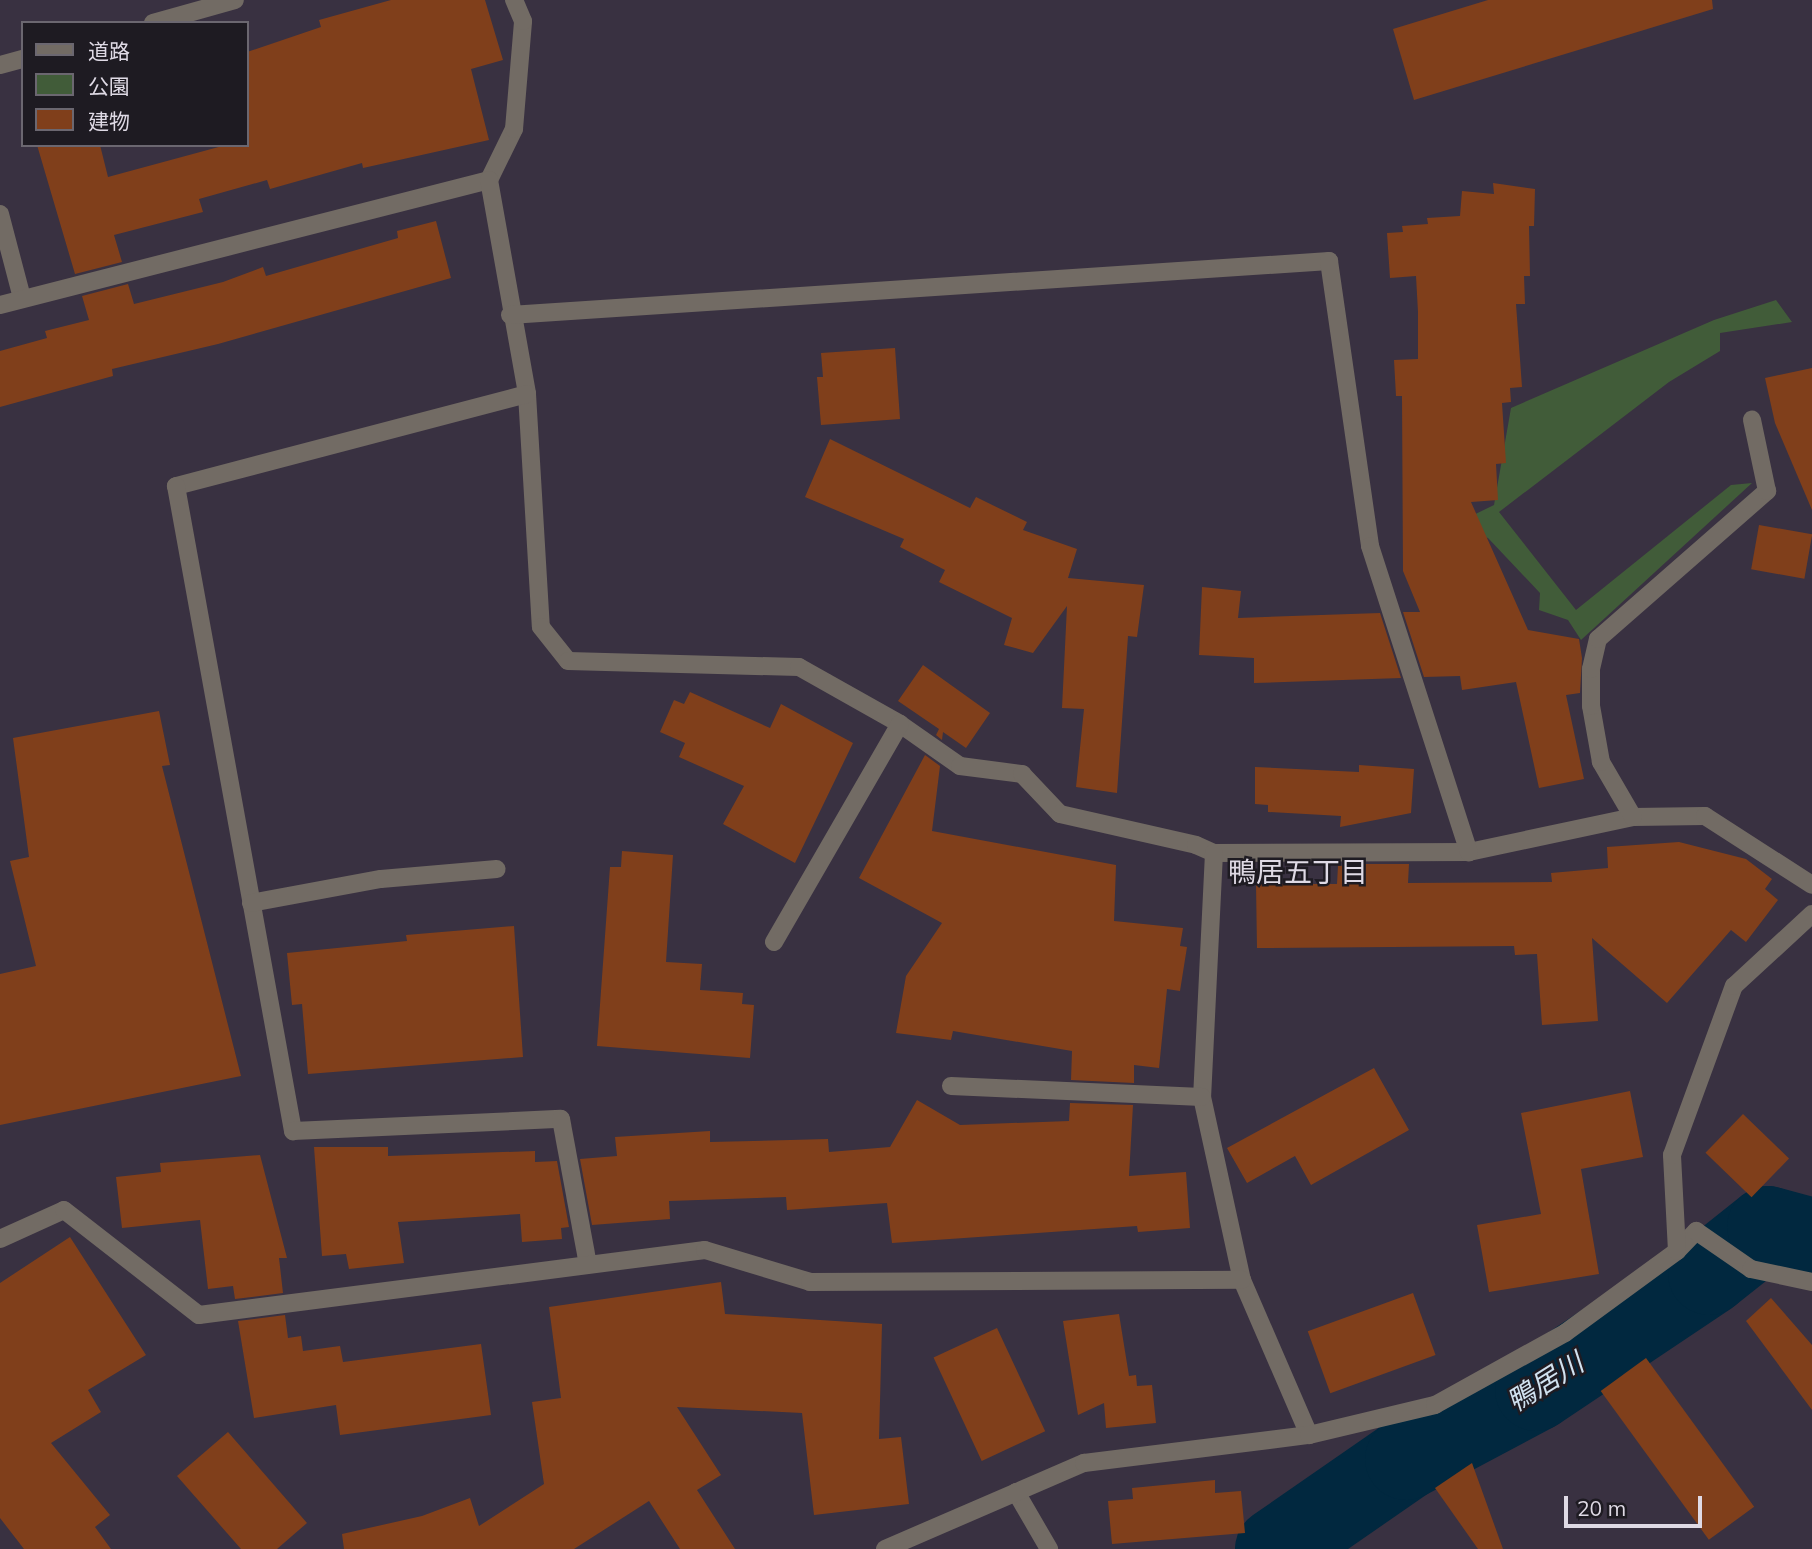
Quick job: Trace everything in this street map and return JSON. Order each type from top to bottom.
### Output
[{"type":"street","points":[[160,21],[234,0]]},
{"type":"street","points":[[514,0],[523,22],[514,129],[489,180],[510,315],[527,394],[541,627],[568,660],[799,667],[900,724],[960,766],[1022,774],[1060,814],[1196,845],[1214,853],[1469,852],[1633,817],[1705,816],[1812,885]]},
{"type":"street","points":[[0,65],[21,60]]},
{"type":"street","points":[[0,304],[489,180]]},
{"type":"street","points":[[0,214],[22,298]]},
{"type":"street","points":[[510,315],[1329,261],[1370,545],[1469,852]]},
{"type":"street","points":[[527,394],[176,486],[293,1130],[561,1119],[588,1265]]},
{"type":"street","points":[[1633,817],[1601,762],[1591,706],[1591,669],[1598,639],[1767,491],[1752,420]]},
{"type":"street","points":[[775,942],[900,724]]},
{"type":"street","points":[[1214,853],[1202,1097],[1242,1280],[1309,1436]]},
{"type":"street","points":[[251,903],[381,879],[497,869]]},
{"type":"street","points":[[1677,1251],[1672,1155],[1734,986],[1812,914]]},
{"type":"street","points":[[951,1086],[1202,1097]]},
{"type":"street","points":[[0,1239],[64,1210],[199,1315],[705,1250],[810,1282],[1242,1280]]},
{"type":"street","points":[[885,1549],[1084,1463],[1309,1436],[1436,1405],[1565,1333],[1677,1251],[1696,1231],[1751,1269],[1812,1282]]},
{"type":"street","points":[[1016,1492],[1049,1549]]},
{"type":"green space","points":[[1776,300],[1792,322],[1720,333],[1720,351],[1669,382],[1499,512],[1576,610],[1731,485],[1752,483],[1581,640],[1568,620],[1539,610],[1540,593],[1488,538],[1462,529],[1459,522],[1494,505],[1511,408],[1714,320]]},
{"type":"building","points":[[391,0],[485,0],[503,60],[471,69],[489,140],[363,168],[362,163],[270,189],[267,180],[199,199],[203,212],[114,235],[122,262],[75,274],[38,147],[100,147],[108,177],[219,147],[248,147],[248,52],[321,27],[319,20]]},
{"type":"building","points":[[1488,0],[1712,0],[1713,9],[1414,100],[1393,29]]},
{"type":"building","points":[[1493,183],[1535,189],[1534,226],[1529,226],[1530,276],[1524,276],[1525,304],[1516,304],[1522,387],[1510,388],[1511,402],[1502,403],[1506,463],[1496,464],[1498,500],[1471,502],[1528,630],[1579,639],[1582,658],[1580,693],[1566,695],[1584,779],[1539,788],[1516,682],[1462,690],[1460,676],[1424,677],[1403,612],[1420,612],[1403,571],[1402,396],[1396,396],[1394,360],[1418,359],[1418,312],[1416,276],[1390,278],[1387,233],[1403,232],[1402,226],[1428,224],[1427,218],[1460,216],[1462,191],[1494,194]]},
{"type":"building","points":[[436,221],[451,278],[218,344],[112,369],[113,376],[0,407],[0,351],[47,338],[45,331],[89,320],[82,296],[128,284],[134,304],[223,282],[263,267],[266,276],[398,238],[397,231]]},
{"type":"building","points":[[895,348],[900,419],[821,425],[817,377],[823,377],[821,353]]},
{"type":"building","points":[[1812,368],[1812,510],[1775,423],[1765,378]]},
{"type":"building","points":[[830,439],[970,508],[976,497],[1027,522],[1023,530],[1077,549],[1068,578],[1144,585],[1137,637],[1128,636],[1117,793],[1076,787],[1084,709],[1062,708],[1067,606],[1033,653],[1004,645],[1012,618],[939,582],[945,570],[900,547],[904,539],[805,497]]},
{"type":"building","points":[[1759,525],[1812,534],[1804,579],[1751,569]]},
{"type":"building","points":[[1202,587],[1241,591],[1238,618],[1380,613],[1401,678],[1254,683],[1254,658],[1199,655]]},
{"type":"building","points":[[923,665],[990,713],[966,748],[943,732],[942,740],[936,735],[939,729],[898,701]]},
{"type":"building","points":[[690,692],[770,728],[781,704],[853,743],[795,863],[723,824],[744,786],[679,757],[685,743],[660,732],[674,700],[684,704]]},
{"type":"building","points":[[159,711],[170,765],[162,766],[241,1076],[0,1125],[0,974],[36,966],[10,861],[29,857],[13,738]]},
{"type":"building","points":[[925,755],[940,766],[932,831],[1116,865],[1114,921],[1183,928],[1180,946],[1187,947],[1180,991],[1167,989],[1159,1068],[1134,1065],[1134,1083],[1071,1080],[1072,1051],[953,1031],[951,1040],[896,1033],[906,976],[942,923],[859,878]]},
{"type":"building","points":[[1359,765],[1414,769],[1411,813],[1340,827],[1341,816],[1268,812],[1268,805],[1255,804],[1255,767],[1359,772]]},
{"type":"building","points":[[1679,842],[1746,859],[1772,879],[1765,889],[1778,900],[1746,942],[1731,930],[1667,1003],[1592,938],[1598,1021],[1542,1025],[1537,954],[1515,955],[1514,946],[1257,948],[1256,884],[1337,884],[1338,866],[1364,864],[1409,864],[1408,883],[1552,882],[1551,873],[1608,868],[1607,847]]},
{"type":"building","points":[[622,851],[673,855],[666,962],[702,964],[700,990],[743,993],[742,1004],[754,1005],[750,1058],[597,1046],[610,867],[621,867]]},
{"type":"building","points":[[514,926],[523,1057],[308,1074],[302,1004],[292,1005],[287,953],[407,941],[406,935]]},
{"type":"building","points":[[1374,1068],[1409,1130],[1311,1185],[1295,1156],[1247,1183],[1227,1148]]},
{"type":"building","points":[[1630,1091],[1643,1157],[1581,1169],[1599,1274],[1489,1292],[1477,1225],[1541,1214],[1521,1113]]},
{"type":"building","points":[[917,1100],[960,1125],[1069,1121],[1070,1103],[1133,1105],[1129,1176],[1186,1172],[1190,1228],[1138,1232],[1137,1226],[892,1243],[887,1203],[787,1210],[786,1197],[669,1201],[670,1219],[592,1225],[580,1159],[617,1156],[615,1137],[710,1131],[710,1142],[828,1139],[829,1152],[890,1147]]},
{"type":"building","points":[[1743,1114],[1789,1158],[1752,1197],[1705,1153]]},
{"type":"building","points":[[314,1147],[388,1147],[388,1156],[535,1151],[535,1162],[557,1161],[569,1227],[561,1228],[562,1239],[522,1242],[520,1214],[398,1222],[404,1263],[349,1269],[346,1254],[322,1256]]},
{"type":"building","points":[[260,1155],[287,1258],[279,1258],[283,1293],[235,1299],[233,1286],[208,1289],[200,1220],[122,1228],[116,1177],[161,1172],[160,1163]]},
{"type":"building","points":[[70,1237],[146,1355],[88,1390],[101,1412],[51,1443],[110,1515],[95,1527],[111,1549],[24,1549],[0,1518],[0,1283]]},
{"type":"building","points":[[721,1282],[725,1314],[882,1324],[879,1439],[901,1437],[909,1504],[814,1515],[802,1413],[677,1407],[721,1475],[697,1490],[735,1549],[680,1549],[649,1501],[574,1549],[344,1549],[342,1534],[422,1516],[470,1498],[479,1526],[544,1484],[532,1402],[561,1398],[549,1307]]},
{"type":"building","points":[[1413,1293],[1436,1355],[1330,1393],[1308,1331]]},
{"type":"building","points":[[1771,1298],[1812,1345],[1812,1410],[1746,1321]]},
{"type":"building","points":[[1119,1314],[1129,1376],[1136,1375],[1137,1386],[1152,1385],[1156,1423],[1106,1428],[1104,1403],[1078,1415],[1063,1321]]},
{"type":"building","points":[[285,1315],[288,1338],[301,1336],[303,1351],[340,1346],[343,1362],[481,1344],[491,1415],[340,1435],[336,1405],[254,1418],[238,1321]]},
{"type":"building","points":[[997,1328],[1045,1431],[982,1461],[934,1358]]},
{"type":"building","points":[[1646,1358],[1754,1507],[1709,1540],[1601,1391]]},
{"type":"building","points":[[228,1432],[307,1523],[277,1549],[241,1549],[177,1476]]},
{"type":"building","points":[[1472,1463],[1503,1549],[1478,1549],[1435,1488]]},
{"type":"building","points":[[1215,1480],[1215,1493],[1241,1491],[1245,1533],[1112,1544],[1108,1501],[1133,1499],[1132,1488]]},
{"type":"waterway","name":"鴨居川","points":[[1276,1549],[1406,1459],[1536,1390],[1709,1274],[1768,1227],[1812,1239]]},
{"type":"district","name":"鴨居五丁目","points":[[1298,872]]}]
